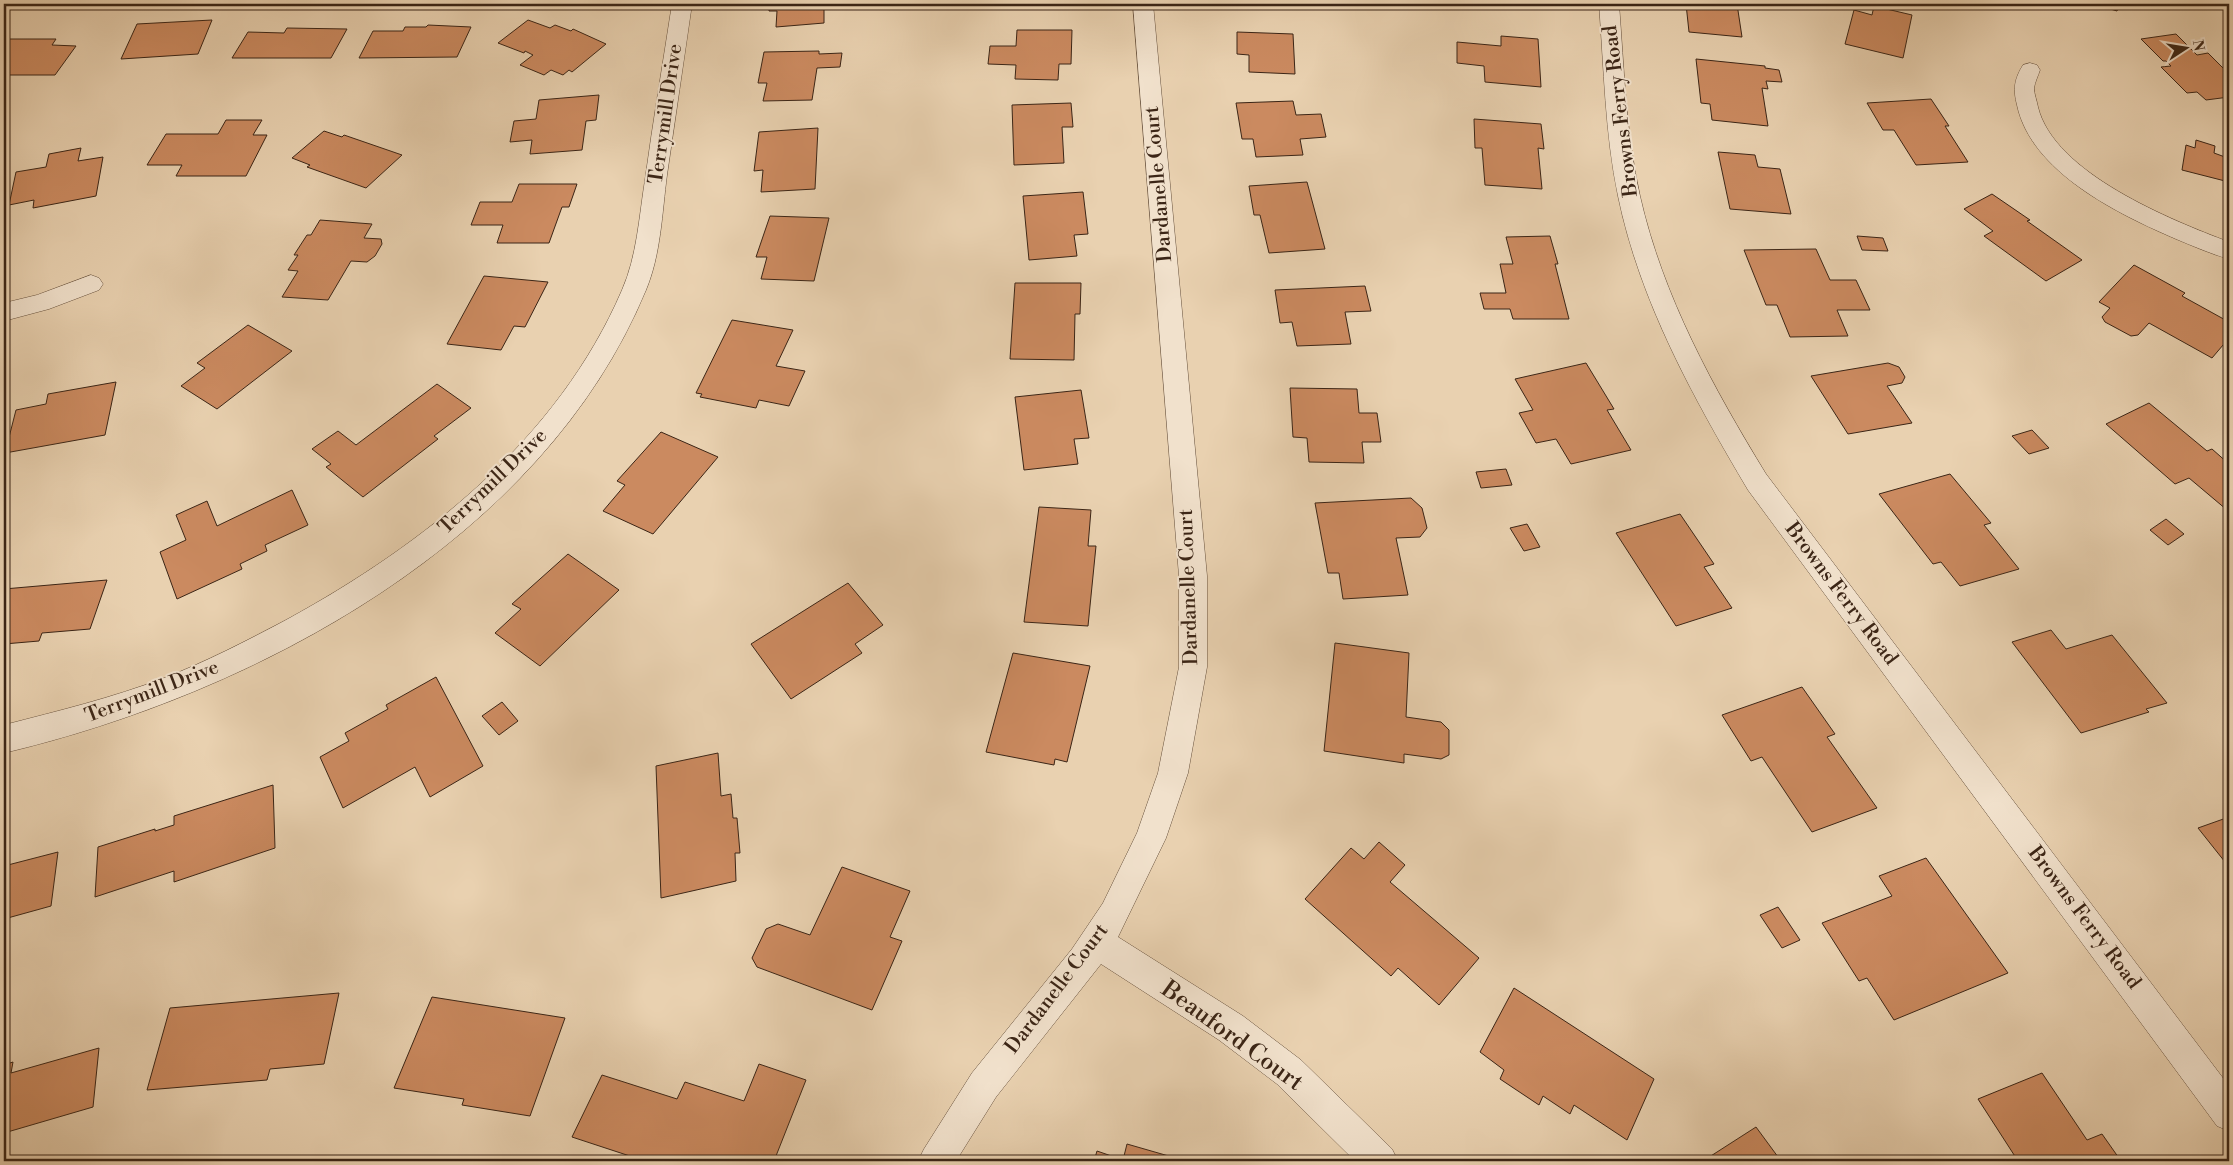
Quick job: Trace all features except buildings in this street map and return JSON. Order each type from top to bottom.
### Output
[{"type":"street","name":"Terrymill Drive","points":[[4,740],[98,714],[195,679],[275,641],[359,592],[434,540],[477,503],[524,458],[578,392],[612,340],[635,288],[647,238],[682,4]]},
{"type":"street","name":"Dardanelle Court","points":[[936,1161],[984,1085],[1084,961],[1114,914],[1151,838],[1173,772],[1193,667],[1193,576],[1143,4]]},
{"type":"street","name":"Browns Ferry Road","points":[[1609,4],[1616,93],[1627,186],[1645,254],[1668,320],[1707,399],[1763,490],[2226,1103]]},
{"type":"street","points":[[2030,70],[2023,90],[2026,112],[2039,137],[2061,162],[2087,182],[2134,210],[2196,239],[2229,251]]},
{"type":"street","points":[[4,312],[41,303],[91,284]]},
{"type":"street","name":"Beauford Court","points":[[1096,942],[1231,1028],[1289,1072],[1380,1161]]}]
